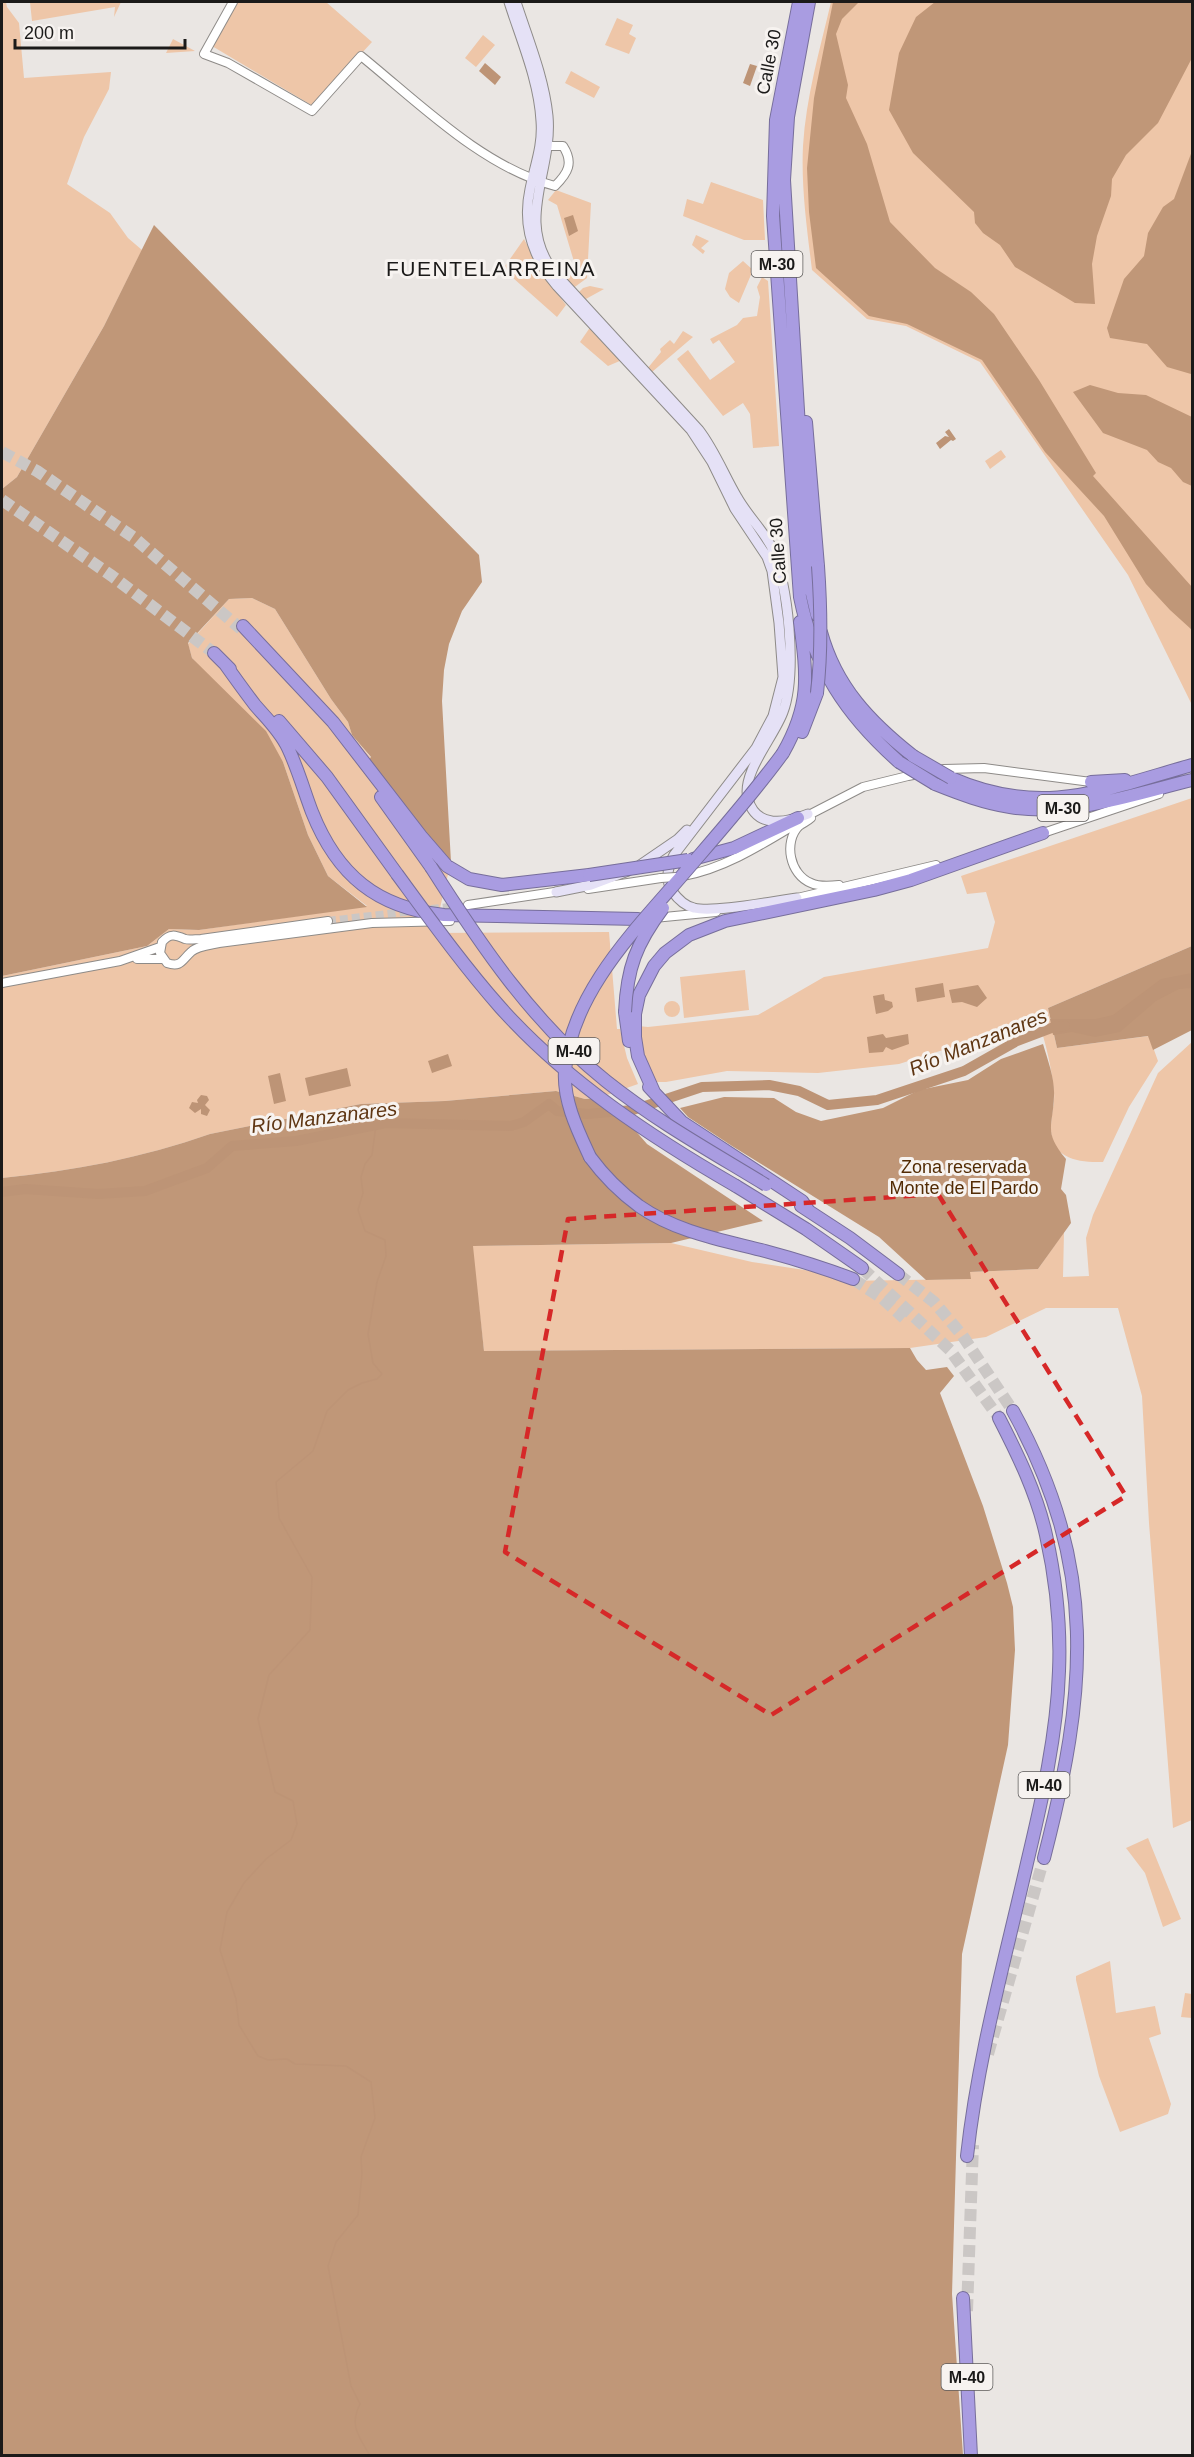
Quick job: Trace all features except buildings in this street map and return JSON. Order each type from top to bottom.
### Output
[{"type":"highway","name":"Calle 30","points":[[799,2],[776,120],[773,216],[800,597],[812,643],[822,668],[844,704],[872,738],[899,762],[935,784],[986,802],[1011,807],[1055,809],[1099,803],[1192,781]]},
{"type":"highway","name":"Calle 30","points":[[810,2],[794,77],[785,146],[785,229],[809,581],[831,661],[850,696],[881,731],[913,756],[951,778],[990,793],[1032,799],[1053,799],[1098,793],[1192,765]]},
{"type":"highway","points":[[790,296],[806,423],[818,566],[821,662],[817,693],[810,715],[786,755],[620,947],[587,998],[567,1054],[565,1073],[574,1121],[590,1157],[619,1190],[640,1207],[687,1230],[813,1264],[853,1279]]},
{"type":"highway","points":[[767,1182],[682,1122],[654,1092],[640,1072],[628,1036],[625,1012],[630,968],[638,948],[662,909],[777,774],[786,755],[803,708],[806,686],[799,618],[800,597]]},
{"type":"highway","name":"M-40","points":[[803,816],[742,845],[688,860],[525,884],[490,884],[457,873],[439,858],[333,722],[242,627],[351,754],[431,867],[494,962],[521,996],[559,1037],[604,1080],[649,1113],[767,1182],[850,1238],[898,1274]]},
{"type":"highway","name":"M-40","points":[[214,653],[282,724],[327,777],[468,969],[502,1009],[541,1048],[642,1129],[806,1229],[862,1268]]},
{"type":"highway","points":[[225,664],[283,740],[295,764],[313,814],[333,855],[353,878],[373,893],[418,912],[444,915],[638,919]]},
{"type":"highway","points":[[1091,782],[1141,779]]},
{"type":"highway","points":[[1176,789],[1192,781]]},
{"type":"highway","points":[[654,1092],[638,1056],[635,1014],[639,995],[654,966],[678,942],[703,928],[726,921],[911,880],[1043,833]]},
{"type":"highway","name":"M-40","points":[[1013,1411],[1032,1445],[1049,1486],[1063,1530],[1072,1574],[1078,1623],[1078,1672],[1074,1722],[1044,1858]]},
{"type":"highway","name":"M-40","points":[[967,2156],[979,2068],[1037,1821],[1057,1704],[1059,1624],[1046,1533],[1020,1459],[995,1420]]},
{"type":"highway","name":"M-40","points":[[963,2298],[971,2456]]},
{"type":"main road","points":[[509,2],[537,94],[544,145]]},
{"type":"main road","points":[[516,2],[543,89],[548,115],[544,145],[528,201],[528,223],[532,244],[543,268],[691,430],[712,462],[735,509],[763,548],[770,565],[783,648],[781,688],[773,716],[761,741],[671,861],[668,880],[673,892],[688,906],[702,909],[797,898]]},
{"type":"main road","points":[[534,176],[535,224],[548,264],[699,430],[717,457],[739,501],[770,544],[776,559],[789,639],[790,681],[781,717],[749,779],[747,795],[756,814],[771,822],[803,816]]},
{"type":"main road","points":[[556,892],[608,880],[638,867],[678,839],[725,788]]},
{"type":"street","points":[[233,2],[204,54],[228,63],[312,111],[361,56],[464,140],[498,161],[555,186],[566,175],[569,165],[567,153],[563,146],[544,145]]},
{"type":"street","points":[[468,905],[699,872],[746,853],[803,816],[863,787],[944,769],[992,768],[1091,782]]},
{"type":"street","points":[[2,983],[120,961],[162,959],[172,965],[178,965],[183,963],[190,953],[202,946],[372,923],[638,919],[715,913],[867,883],[976,855],[1176,789]]},
{"type":"street","points":[[835,802],[798,827],[792,838],[790,854],[793,863],[804,880],[812,884],[828,886],[867,883]]},
{"type":"street","points":[[162,959],[160,947],[162,942],[171,935],[186,939],[328,921]]},
{"type":"street","points":[[186,939],[190,953]]},
{"type":"street","points":[[120,961],[160,947]]},
{"type":"highlighted area","points":[[938,1194],[1126,1496],[771,1715],[505,1552],[568,1219]]},
{"type":"shaded area","points":[[2,2],[6,2],[19,23],[24,78],[111,72],[109,89],[84,137],[67,184],[110,213],[128,238],[142,250],[104,326],[17,477],[2,489]]},
{"type":"shaded area","points":[[30,2],[121,2],[114,17],[115,7],[32,21]]},
{"type":"shaded area","points":[[237,2],[326,2],[372,42],[313,106],[212,46]]},
{"type":"shaded area","points":[[831,2],[1192,2],[1192,705],[1128,575],[980,362],[906,326],[867,319],[812,270],[806,224],[803,146],[810,91]]},
{"type":"shaded area","points":[[617,18],[633,25],[629,34],[636,38],[629,54],[605,45]]},
{"type":"shaded area","points":[[483,35],[495,45],[476,67],[465,58]]},
{"type":"shaded area","points":[[173,39],[195,51],[166,53]]},
{"type":"shaded area","points":[[485,63],[501,77],[495,85],[479,71]]},
{"type":"shaded area","points":[[750,64],[757,66],[750,86],[743,83]]},
{"type":"shaded area","points":[[571,71],[600,87],[594,98],[565,83]]},
{"type":"shaded area","points":[[711,182],[763,200],[765,240],[744,240],[683,216],[687,199],[703,204]]},
{"type":"shaded area","points":[[556,190],[591,203],[587,278],[572,289],[559,272],[575,265],[557,205],[548,200]]},
{"type":"shaded area","points":[[573,215],[578,231],[569,236],[564,218]]},
{"type":"shaded area","points":[[696,235],[709,241],[701,248],[705,251],[703,254],[692,245]]},
{"type":"shaded area","points":[[524,239],[542,273],[566,305],[557,317],[503,269]]},
{"type":"shaded area","points":[[743,261],[753,270],[739,303],[730,297],[725,289],[729,273]]},
{"type":"shaded area","points":[[762,277],[768,281],[779,446],[753,448],[750,414],[743,403],[723,416],[677,359],[688,350],[710,380],[735,362],[719,340],[713,344],[710,339],[737,325],[743,318],[757,316],[760,297],[757,287]]},
{"type":"shaded area","points":[[590,286],[604,289],[584,300],[578,293]]},
{"type":"shaded area","points":[[591,326],[622,360],[608,366],[580,342]]},
{"type":"shaded area","points":[[683,331],[693,337],[652,372],[647,369],[661,352],[660,349],[670,340],[674,344]]},
{"type":"shaded area","points":[[949,429],[956,439],[951,440],[940,449],[936,443],[945,436],[949,437],[945,432]]},
{"type":"shaded area","points":[[1001,450],[1006,457],[990,469],[985,461]]},
{"type":"shaded area","points":[[252,598],[275,609],[348,722],[352,735],[371,758],[368,760],[451,862],[434,933],[609,932],[617,1029],[620,1029],[627,1058],[638,1084],[607,1095],[585,1099],[556,1091],[445,1101],[361,1104],[210,1134],[159,1150],[107,1162],[55,1172],[2,1178],[2,976],[147,946],[169,929],[199,930],[367,906],[328,876],[308,835],[283,762],[192,658],[188,644],[229,599]]},
{"type":"shaded area","points":[[1192,798],[1192,946],[1048,1008],[1057,1048],[1149,1036],[1158,1061],[1129,1107],[1103,1162],[1075,1159],[1067,1156],[1055,1145],[1051,1125],[1053,1084],[1038,1020],[899,1064],[818,1073],[727,1071],[666,1082],[653,1082],[645,1064],[638,1026],[648,1027],[758,1015],[824,977],[988,948],[995,922],[986,892],[967,894],[961,876]]},
{"type":"shaded area","points":[[745,970],[749,1010],[684,1018],[680,977]]},
{"type":"shaded area","points":[[1192,973],[1192,988],[1179,989],[1156,1001],[1120,1032],[1095,1037],[1072,1032],[1053,1035],[1050,1019],[1096,1019],[1113,1015],[1161,979]]},
{"type":"shaded area","points":[[943,983],[945,997],[917,1002],[915,988]]},
{"type":"shaded area","points":[[978,985],[987,998],[977,1007],[962,1002],[952,1003],[949,990]]},
{"type":"shaded area","points":[[884,994],[885,1000],[892,1002],[893,1007],[876,1014],[873,996]]},
{"type":"shaded area","points":[[672,1001],[678,1003],[680,1009],[678,1015],[672,1017],[666,1015],[664,1009],[666,1003]]},
{"type":"shaded area","points":[[883,1034],[886,1038],[908,1034],[909,1044],[892,1050],[886,1047],[883,1052],[869,1053],[867,1037]]},
{"type":"shaded area","points":[[1192,1042],[1192,1820],[1173,1828],[1149,1523],[1142,1396],[1118,1308],[1046,1308],[986,1337],[910,1348],[484,1351],[472,1246],[671,1243],[752,1262],[811,1271],[843,1281],[970,1279],[970,1272],[1038,1269],[1064,1232],[1063,1277],[1089,1276],[1086,1238],[1093,1215],[1158,1073]]},
{"type":"shaded area","points":[[448,1054],[452,1066],[432,1073],[428,1061]]},
{"type":"shaded area","points":[[347,1068],[351,1086],[309,1096],[305,1078]]},
{"type":"shaded area","points":[[280,1073],[286,1101],[274,1104],[268,1076]]},
{"type":"shaded area","points":[[201,1095],[207,1096],[209,1100],[205,1105],[210,1110],[207,1116],[201,1114],[201,1109],[195,1113],[189,1108],[192,1102],[198,1103],[197,1100]]},
{"type":"shaded area","points":[[1148,1838],[1181,1919],[1163,1927],[1145,1873],[1126,1848]]},
{"type":"shaded area","points":[[1110,1961],[1116,2013],[1155,2006],[1161,2034],[1149,2038],[1171,2104],[1168,2114],[1120,2132],[1099,2076],[1076,1980],[1076,1976]]},
{"type":"shaded area","points":[[1185,1993],[1192,1994],[1192,2018],[1181,2017]]},
{"type":"green space","points":[[833,2],[859,2],[842,19],[836,34],[848,85],[846,98],[867,144],[890,222],[935,268],[971,292],[994,314],[1039,380],[1096,473],[1093,476],[1192,587],[1192,630],[1146,584],[1104,516],[1045,452],[982,360],[907,324],[869,316],[816,268],[809,212],[807,168],[814,98]]},
{"type":"green space","points":[[935,2],[1192,2],[1192,58],[1158,123],[1126,155],[1112,179],[1111,196],[1097,236],[1092,264],[1095,304],[1075,303],[1015,267],[1000,245],[983,233],[975,223],[974,212],[913,153],[889,110],[899,53],[916,17]]},
{"type":"green space","points":[[1192,151],[1191,374],[1167,367],[1147,344],[1110,338],[1107,328],[1124,279],[1144,256],[1148,233],[1163,207],[1174,199]]},
{"type":"green space","points":[[154,225],[479,555],[482,582],[462,611],[449,644],[444,670],[442,701],[451,862],[444,857],[368,761],[371,757],[352,735],[348,722],[275,609],[252,598],[229,599],[188,643],[192,658],[266,731],[283,762],[308,835],[328,876],[367,907],[199,930],[169,929],[147,946],[2,976],[2,489],[17,477],[104,326]]},
{"type":"green space","points":[[1090,385],[1118,393],[1146,395],[1192,417],[1192,486],[1183,482],[1171,468],[1158,462],[1147,450],[1103,433],[1073,392]]},
{"type":"green space","points":[[1192,946],[1192,1030],[1153,1050],[1148,1036],[1057,1048],[1048,1008]]},
{"type":"green space","name":"Zona reservada Monte de El Pardo","points":[[1043,1044],[1053,1083],[1051,1129],[1054,1142],[1066,1159],[1061,1189],[1066,1195],[1071,1223],[1038,1269],[970,1272],[971,1279],[926,1280],[879,1237],[732,1146],[688,1117],[680,1108],[724,1097],[774,1098],[796,1112],[821,1121],[883,1108],[919,1090],[968,1080],[1001,1059]]},
{"type":"green space","points":[[556,1091],[585,1099],[606,1097],[647,1144],[763,1221],[671,1243],[473,1246],[484,1351],[910,1348],[926,1370],[947,1367],[954,1376],[940,1393],[983,1506],[1007,1583],[1013,1607],[1015,1650],[1008,1745],[962,1954],[952,2294],[963,2455],[2,2456],[2,1178],[55,1172],[107,1162],[159,1150],[210,1134],[361,1104],[445,1101]]},
{"type":"waterway","name":"Río Manzanares","points":[[2,1192],[25,1189],[98,1194],[145,1191],[207,1168],[232,1146],[296,1141],[386,1123],[511,1126],[524,1122],[549,1104],[557,1111],[587,1114],[633,1110],[702,1087],[769,1085],[799,1091],[828,1105],[877,1100],[964,1071],[1017,1041],[1054,1027],[1065,1026]]},
{"type":"waterway","points":[[370,2456],[355,2425],[360,2404],[351,2386],[328,2266],[336,2242],[358,2215],[362,2174],[361,2157],[375,2118],[371,2082],[346,2066],[295,2064],[287,2059],[268,2060],[258,2056],[239,2025],[236,1999],[220,1950],[227,1912],[244,1883],[266,1859],[291,1840],[297,1824],[293,1801],[275,1792],[258,1719],[269,1675],[310,1630],[312,1577],[279,1518],[276,1482],[313,1451],[327,1411],[348,1390],[377,1379],[382,1374],[373,1363],[368,1334],[377,1282],[386,1256],[385,1240],[365,1231],[358,1210],[363,1193],[361,1177],[365,1164],[372,1155],[376,1125]]},
{"type":"tunnel","points":[[2,452],[37,471],[133,537],[241,629]]},
{"type":"tunnel","points":[[2,500],[112,576],[214,653]]},
{"type":"tunnel","points":[[431,909],[458,906]]},
{"type":"tunnel","points":[[328,921],[413,911]]},
{"type":"tunnel","points":[[862,1268],[950,1350],[999,1418]]},
{"type":"tunnel","points":[[898,1274],[934,1302],[962,1335],[1013,1411]]},
{"type":"tunnel","points":[[853,1279],[882,1298],[904,1318]]},
{"type":"tunnel","points":[[988,2054],[1044,1858]]},
{"type":"tunnel","points":[[967,2311],[973,2145]]},
{"type":"district","name":"FUENTELARREINA","points":[[491,269]]}]
